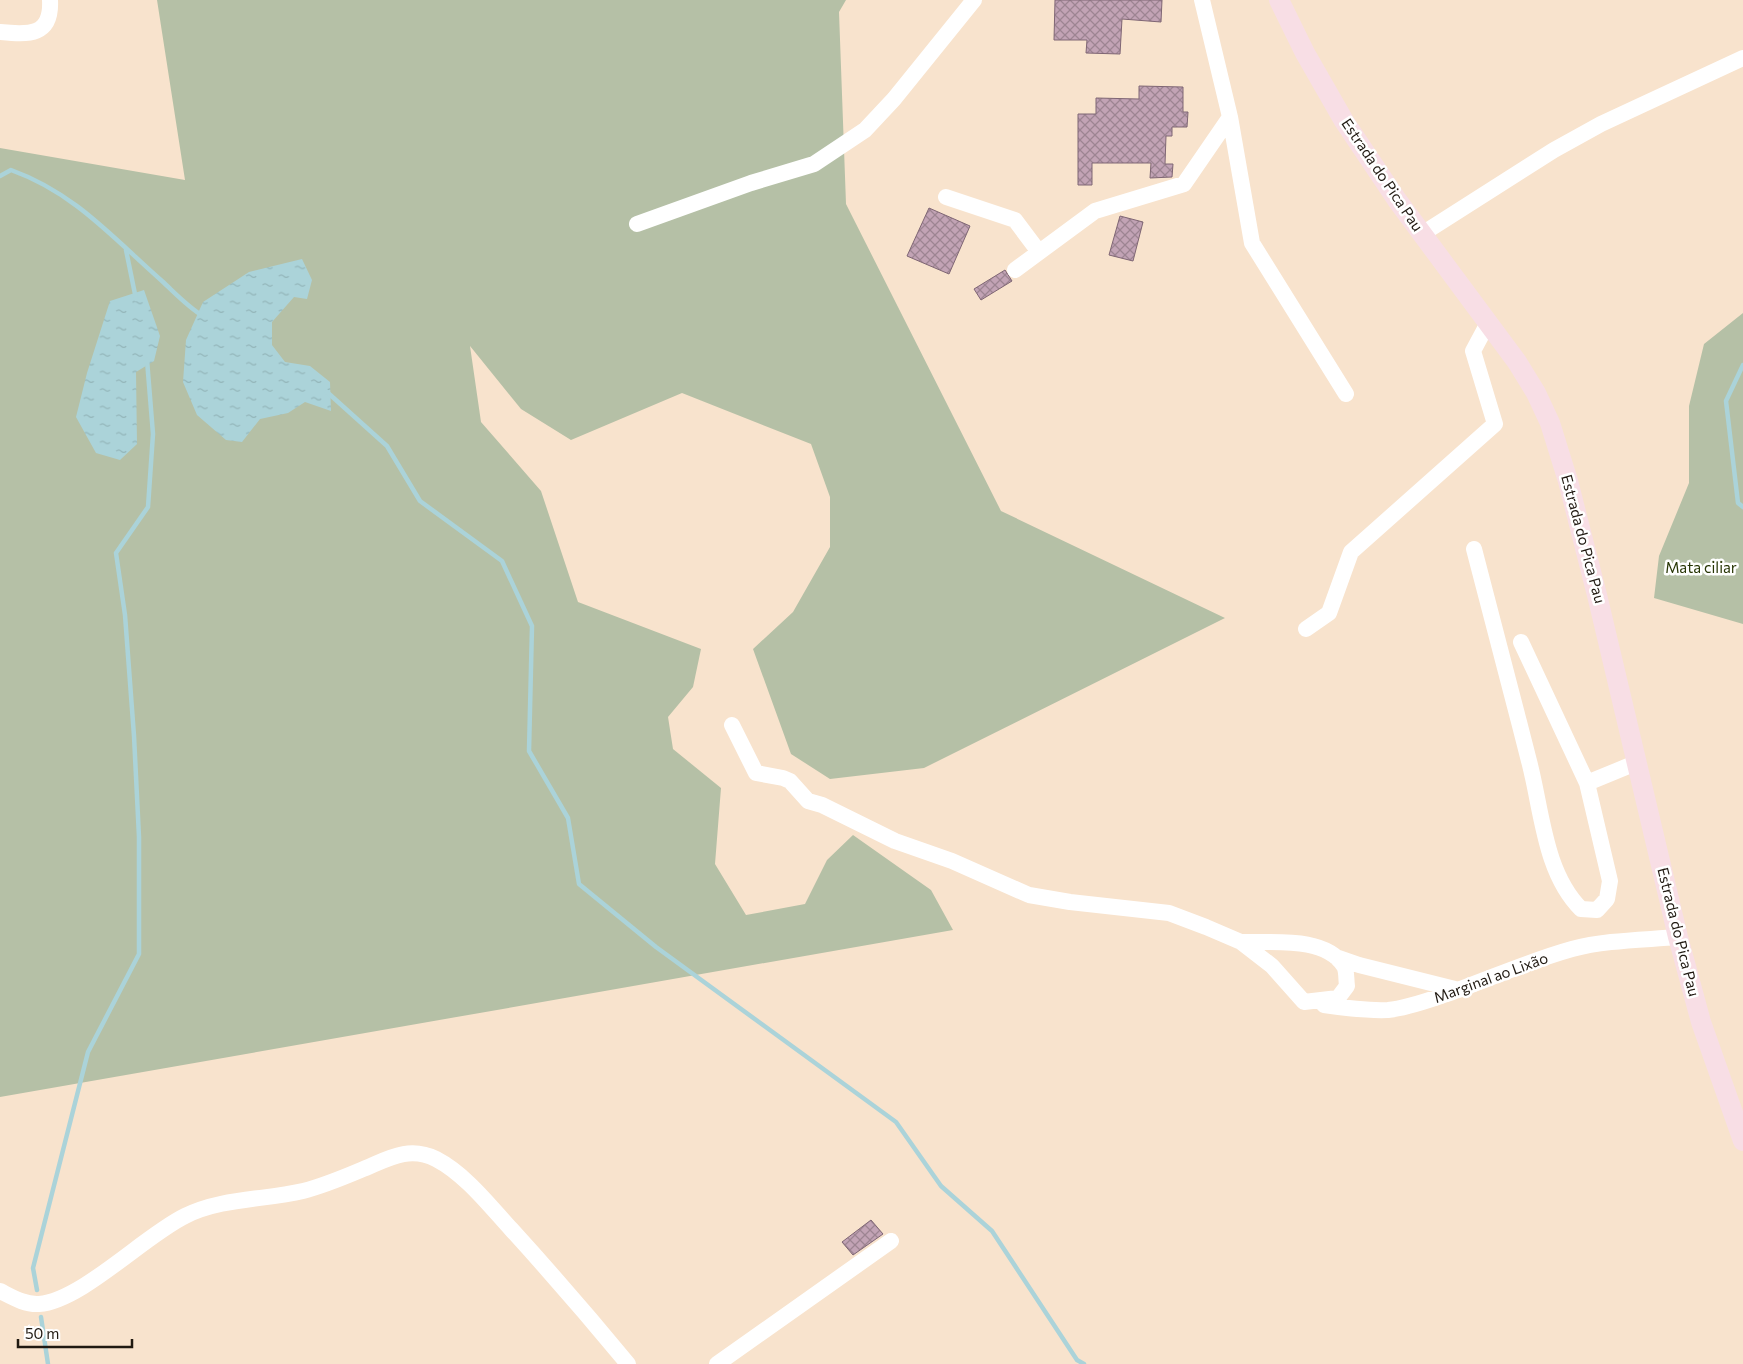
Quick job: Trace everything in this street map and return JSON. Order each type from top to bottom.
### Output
[{"type":"main road","name":"Estrada do Pica Pau","points":[[1279,0],[1305,53],[1344,121],[1422,234],[1517,362],[1550,423],[1568,481],[1638,762],[1678,937],[1701,1022],[1743,1141]]},
{"type":"street","points":[[0,32],[24,33],[38,31],[47,24],[51,11],[50,0]]},
{"type":"street","points":[[637,224],[750,183],[814,164],[866,130],[974,0]]},
{"type":"street","points":[[1202,0],[1230,117],[1252,243],[1346,394]]},
{"type":"street","points":[[1422,234],[1548,154],[1601,124],[1743,58]]},
{"type":"street","points":[[1015,270],[1096,211],[1184,184],[1230,117]]},
{"type":"street","points":[[946,197],[1015,220],[1039,252]]},
{"type":"street","points":[[1306,629],[1329,613],[1351,552],[1495,424],[1473,350],[1488,323]]},
{"type":"street","points":[[1474,549],[1530,766],[1552,861],[1568,897],[1581,909],[1597,910],[1607,899],[1610,881],[1587,783],[1521,642]]},
{"type":"street","points":[[732,725],[756,773],[790,781],[808,801],[822,805],[895,841],[952,861],[1029,894],[1070,902],[1169,913],[1241,942],[1272,966],[1304,1002],[1338,998],[1347,986],[1345,968],[1330,951],[1309,944],[1241,942]]},
{"type":"street","points":[[1587,783],[1638,762]]},
{"type":"street","name":"Marginal ao Lixão","points":[[1304,1002],[1368,1010],[1391,1010],[1459,990],[1529,962],[1575,948],[1678,937]]},
{"type":"street","points":[[1336,957],[1359,965],[1459,990]]},
{"type":"street","points":[[0,1291],[26,1303],[40,1304],[57,1299],[93,1280],[164,1228],[199,1210],[302,1191],[326,1184],[398,1154],[424,1154],[443,1163],[483,1199],[554,1277],[628,1364]]},
{"type":"street","points":[[717,1364],[891,1241]]},
{"type":"green space","points":[[157,0],[846,0],[839,12],[846,204],[1001,511],[1225,618],[924,768],[830,779],[791,754],[753,649],[793,612],[830,547],[830,497],[811,444],[682,393],[571,440],[521,409],[470,346],[481,422],[541,491],[578,602],[701,649],[693,687],[668,717],[673,749],[721,788],[715,864],[746,915],[805,904],[827,860],[853,835],[931,890],[953,930],[0,1097],[0,148],[185,180]]},
{"type":"green space","name":"Mata ciliar","points":[[1743,313],[1743,624],[1654,598],[1659,556],[1689,483],[1689,406],[1704,344]]},
{"type":"water","points":[[302,259],[312,280],[307,299],[294,297],[272,322],[272,345],[285,362],[310,366],[330,382],[331,411],[305,402],[288,413],[260,419],[242,442],[226,440],[197,415],[183,382],[186,340],[203,302],[249,272]]},
{"type":"water","points":[[144,290],[160,336],[154,361],[136,372],[137,444],[120,460],[96,453],[76,417],[87,373],[110,301]]},
{"type":"building","points":[[1055,0],[1162,0],[1161,22],[1122,19],[1120,54],[1086,53],[1087,40],[1054,40]]},
{"type":"building","points":[[1139,86],[1183,87],[1183,112],[1188,112],[1187,127],[1172,127],[1172,136],[1166,136],[1165,164],[1173,164],[1172,177],[1150,178],[1151,163],[1092,163],[1092,185],[1078,185],[1078,114],[1096,114],[1096,98],[1139,99]]},
{"type":"building","points":[[929,208],[970,226],[949,274],[907,256]]},
{"type":"building","points":[[1120,216],[1143,222],[1133,261],[1109,255]]},
{"type":"building","points":[[1005,270],[1012,281],[981,300],[974,289]]},
{"type":"building","points":[[871,1220],[883,1234],[853,1255],[842,1242]]},
{"type":"waterway","points":[[0,176],[11,170],[55,191],[74,204],[110,233],[187,304],[203,316]]},
{"type":"waterway","points":[[126,250],[136,299]]},
{"type":"waterway","points":[[37,1290],[33,1268],[88,1052],[139,954],[139,837],[134,736],[125,615],[116,553],[148,507],[153,434],[147,360]]},
{"type":"waterway","points":[[1743,365],[1726,401],[1738,503],[1743,507]]},
{"type":"waterway","points":[[327,392],[387,446],[420,501],[502,561],[532,626],[529,751],[568,818],[579,884],[656,947],[896,1122],[941,1186],[992,1231],[1077,1360],[1084,1364]]},
{"type":"waterway","points":[[41,1317],[48,1364]]}]
